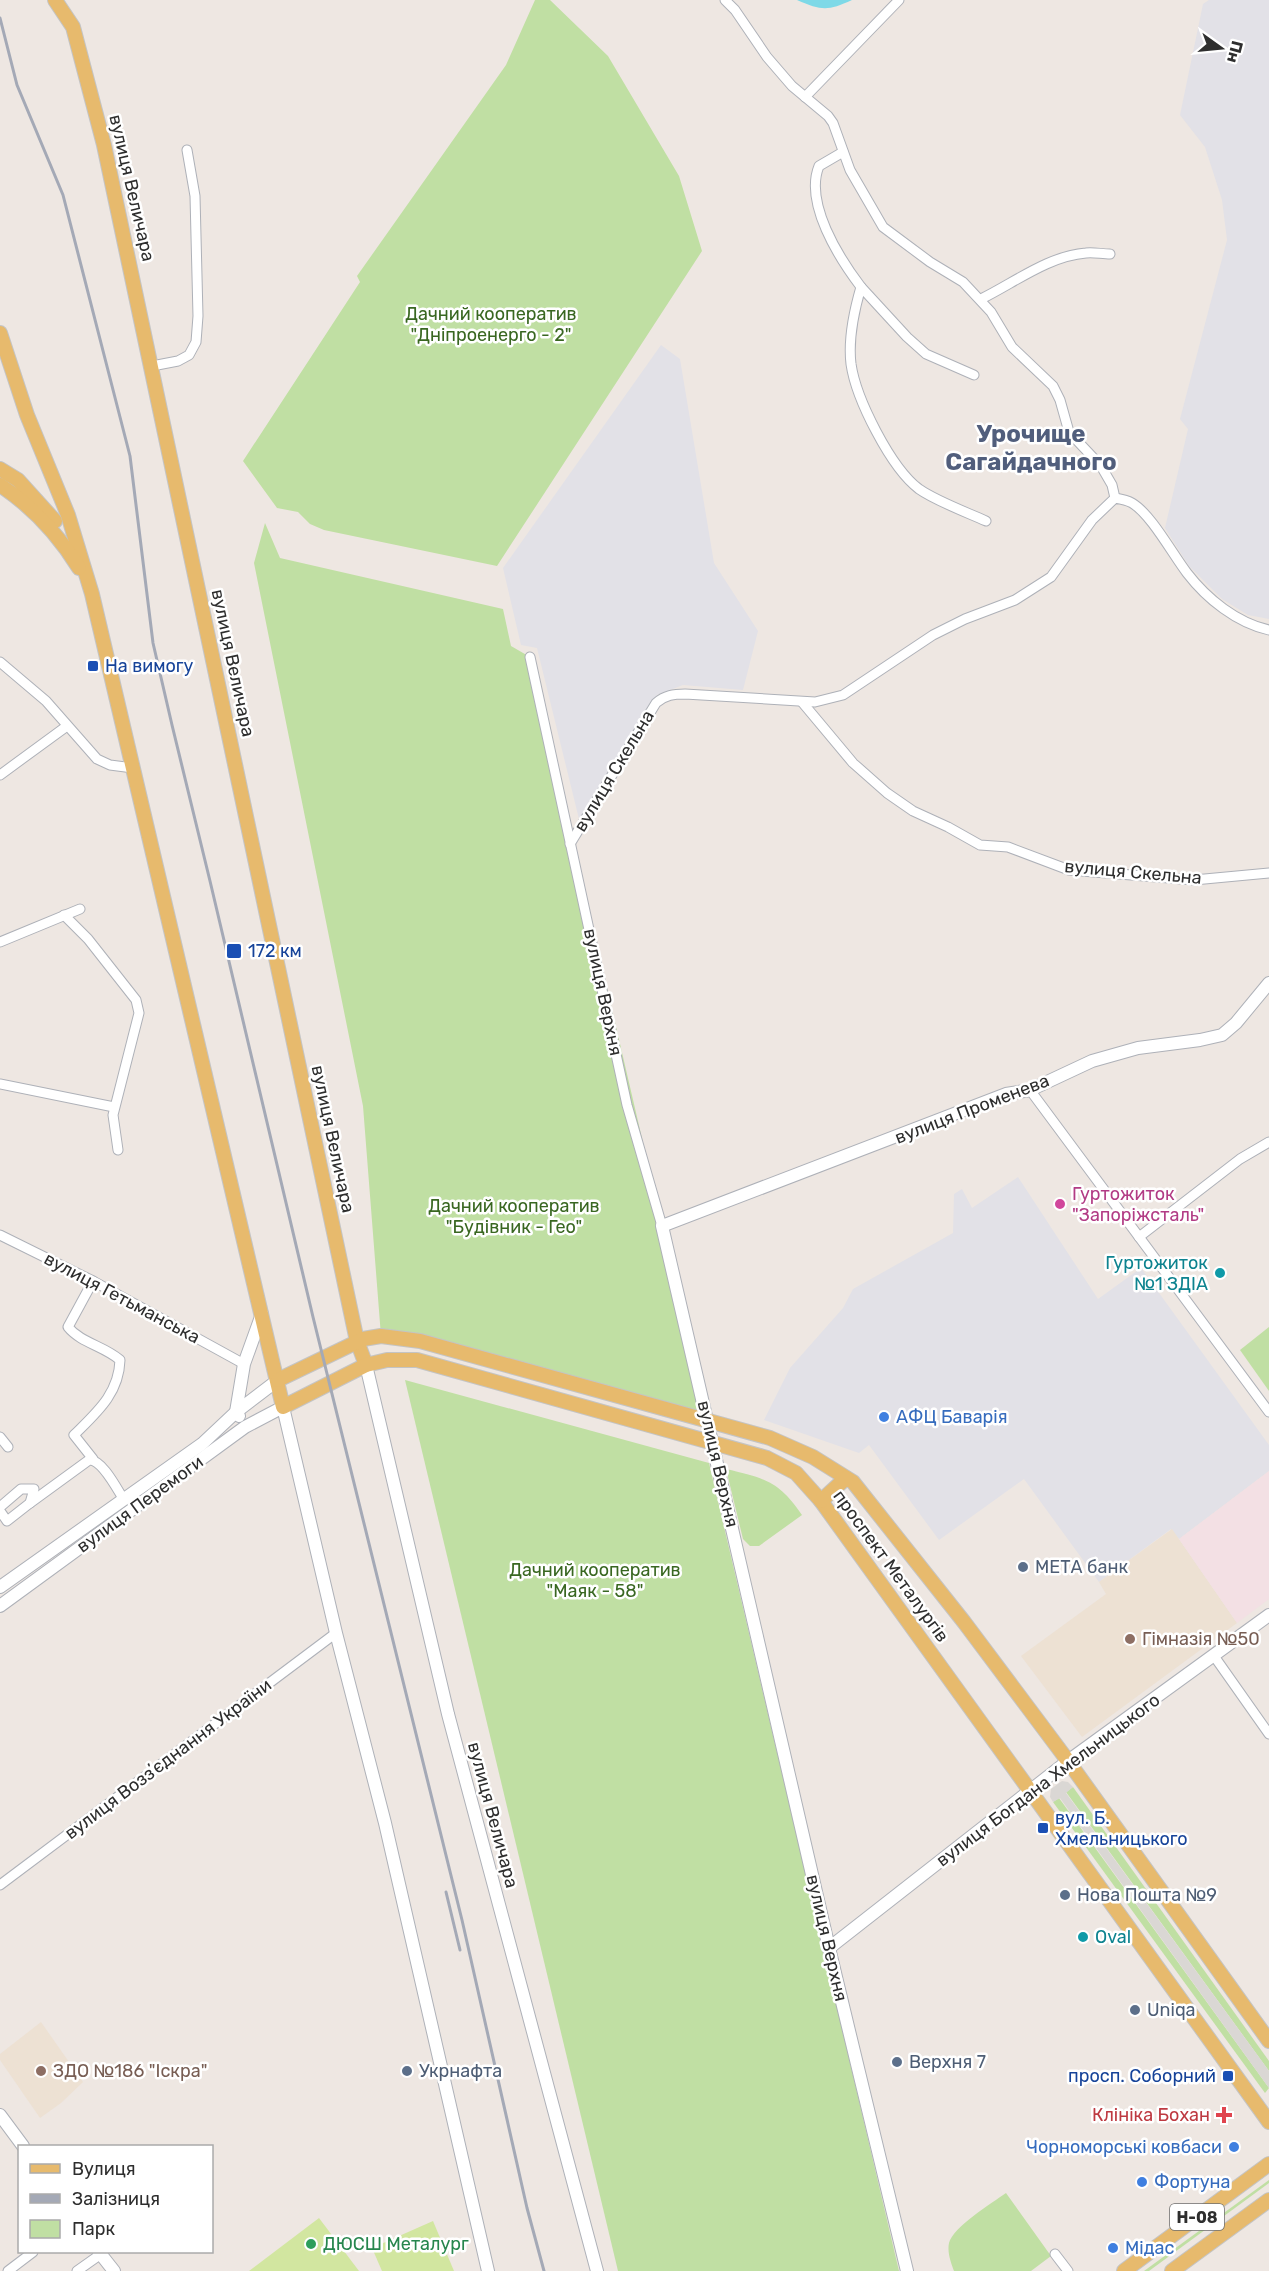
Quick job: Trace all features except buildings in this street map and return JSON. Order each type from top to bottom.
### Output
[{"type":"main road","name":"вулиця Величара","points":[[55,0],[73,27],[104,145],[357,1341],[366,1365]]},
{"type":"main road","points":[[0,333],[27,414],[68,515],[92,594],[283,1407]]},
{"type":"main road","points":[[0,470],[18,480],[53,518],[92,594]]},
{"type":"main road","points":[[0,485],[31,508],[49,526],[71,555]]},
{"type":"main road","name":"проспект Металургів","points":[[278,1380],[357,1341],[381,1336],[420,1341],[770,1438],[813,1457],[853,1482],[957,1613],[1068,1761],[1269,2041]]},
{"type":"main road","name":"проспект Металургів","points":[[283,1407],[366,1365],[387,1360],[417,1360],[766,1458],[796,1473],[821,1501],[1269,2121]]},
{"type":"main road","points":[[821,1501],[846,1478]]},
{"type":"main road","name":"Н-08","points":[[1124,2271],[1269,2164]]},
{"type":"main road","name":"Н-08","points":[[1172,2271],[1269,2200]]},
{"type":"street","points":[[725,0],[735,10],[767,57],[792,86],[833,123],[857,184],[883,227],[930,262],[963,282],[981,299],[1012,347],[1053,386],[1069,432],[1101,465],[1112,485],[1114,498],[1126,500],[1136,506],[1160,534],[1187,573],[1216,602],[1252,626],[1269,630]]},
{"type":"street","points":[[805,97],[899,0]]},
{"type":"street","points":[[152,366],[178,361],[189,355],[196,342],[198,316],[195,196],[187,150]]},
{"type":"street","points":[[843,152],[819,166],[816,178],[818,213],[828,233],[861,287],[907,337],[926,354],[974,375]]},
{"type":"street","points":[[981,299],[1008,283],[1061,258],[1086,253],[1110,254]]},
{"type":"street","points":[[861,287],[854,310],[851,363],[857,387],[886,448],[899,468],[919,488],[986,521]]},
{"type":"street","name":"вулиця Скельна","points":[[570,844],[661,698],[685,694],[815,702],[843,695],[933,635],[964,619],[1015,600],[1051,577],[1092,520],[1114,498]]},
{"type":"street","name":"вулиця Верхня","points":[[530,657],[627,1105],[662,1226],[829,1948],[907,2271]]},
{"type":"street","points":[[0,662],[46,701],[97,759],[110,765],[134,768]]},
{"type":"street","name":"вулиця Скельна","points":[[802,702],[853,763],[887,793],[913,811],[980,845],[1008,847],[1069,870],[1194,880],[1269,873]]},
{"type":"street","points":[[0,775],[68,726]]},
{"type":"street","points":[[0,942],[80,909]]},
{"type":"street","points":[[64,915],[88,939],[136,1000],[139,1013],[114,1107],[114,1129],[118,1150]]},
{"type":"street","name":"вулиця Променева","points":[[662,1226],[1006,1094],[1030,1090],[1092,1061],[1138,1048],[1222,1035],[1236,1023],[1269,983]]},
{"type":"street","points":[[0,1084],[114,1107]]},
{"type":"street","points":[[1030,1090],[1269,1412]]},
{"type":"street","points":[[1139,1237],[1240,1159],[1269,1142]]},
{"type":"street","name":"вулиця Гетьманська","points":[[0,1235],[93,1281],[244,1364]]},
{"type":"street","points":[[93,1281],[68,1327],[75,1336],[109,1350],[120,1360],[120,1369],[117,1383],[105,1404],[74,1435],[93,1459],[99,1463],[124,1500]]},
{"type":"street","points":[[245,1427],[237,1412],[244,1364],[262,1314]]},
{"type":"street","name":"вулиця Величара","points":[[366,1365],[448,1714],[597,2271]]},
{"type":"street","name":"вулиця Перемоги","points":[[0,1586],[202,1444],[237,1412],[278,1380]]},
{"type":"street","points":[[283,1407],[336,1633],[385,1822],[488,2271]]},
{"type":"street","name":"вулиця Перемоги","points":[[0,1606],[245,1427],[283,1407]]},
{"type":"street","points":[[0,1437],[8,1447]]},
{"type":"street","points":[[30,1503],[34,1489],[21,1489],[0,1509],[7,1521],[93,1459]]},
{"type":"street","name":"вулиця Богдана Хмельницького","points":[[829,1948],[1068,1761],[1269,1615]]},
{"type":"street","name":"вулиця Воззʼєднання України","points":[[0,1885],[336,1633]]},
{"type":"street","points":[[1214,1656],[1269,1734]]},
{"type":"street","points":[[0,2115],[22,2145]]},
{"type":"street","points":[[8,2271],[32,2253]]},
{"type":"street","points":[[77,2271],[100,2253],[114,2271]]},
{"type":"street","points":[[1055,2254],[1068,2271]]},
{"type":"shaded area","points":[[1209,0],[1269,0],[1269,619],[1248,615],[1222,599],[1189,566],[1165,528],[1188,429],[1180,419],[1227,240],[1222,200],[1205,147],[1180,115],[1203,4]]},
{"type":"shaded area","points":[[661,345],[680,359],[714,563],[758,631],[743,690],[683,685],[657,695],[579,819],[537,648],[521,645],[503,568]]},
{"type":"shaded area","points":[[1018,1177],[1098,1299],[1141,1268],[1269,1445],[1269,1471],[1179,1539],[1171,1529],[1099,1582],[1024,1479],[939,1540],[869,1445],[859,1453],[764,1420],[790,1368],[843,1308],[853,1289],[953,1233],[954,1194],[962,1189],[972,1208]]},
{"type":"shaded area","points":[[1269,1471],[1269,1599],[1237,1623],[1179,1539]]},
{"type":"shaded area","name":"Гімназія №50","points":[[1172,1529],[1237,1623],[1082,1737],[1021,1656],[1106,1594],[1099,1582]]},
{"type":"shaded area","points":[[1062,1781],[1068,1782],[1073,1787],[1066,1793],[1269,2071],[1269,2088],[1060,1798],[1053,1802],[1050,1797],[1051,1789]]},
{"type":"shaded area","name":"ЗДО №186 \"Іскра\"","points":[[41,2022],[83,2082],[61,2103],[40,2118],[0,2060],[0,2054]]},
{"type":"green space","name":"Дачний кооператив \"Дніпроенерго - 2\"","points":[[535,0],[550,0],[608,56],[679,176],[702,251],[497,566],[324,530],[310,524],[298,512],[277,508],[243,461],[360,282],[357,276],[506,65]]},
{"type":"green space","name":"Дачний кооператив \"Будівник - Гео\"","points":[[265,523],[280,558],[503,609],[511,646],[530,657],[708,1422],[381,1336],[363,1106],[254,563]]},
{"type":"green space","points":[[1269,1327],[1269,1391],[1240,1350]]},
{"type":"green space","name":"Дачний кооператив \"Маяк - 58\"","points":[[405,1380],[709,1463],[899,2271],[618,2271]]},
{"type":"green space","points":[[726,1469],[751,1475],[770,1483],[786,1495],[802,1515],[759,1546],[750,1546],[743,1539]]},
{"type":"green space","points":[[1073,1787],[1269,2061],[1269,2071],[1066,1792]]},
{"type":"green space","points":[[1059,1798],[1269,2088],[1265,2093],[1053,1802]]},
{"type":"green space","points":[[1269,2180],[1269,2183],[1149,2271],[1144,2271]]},
{"type":"green space","points":[[1006,2193],[1051,2256],[1031,2271],[954,2271],[949,2250],[952,2237],[974,2216]]},
{"type":"green space","name":"ДЮСШ Металург","points":[[319,2218],[359,2271],[249,2271]]},
{"type":"green space","points":[[433,2221],[454,2271],[382,2271],[372,2248]]},
{"type":"water","points":[[797,0],[852,0],[831,8],[819,8]]},
{"type":"railway","points":[[0,18],[17,85],[63,195],[130,456],[153,643],[313,1317],[462,1920],[527,2208],[544,2271]]},
{"type":"railway","points":[[446,1892],[460,1950]]},
{"type":"place","name":"На вимогу","points":[[93,666]]},
{"type":"place","name":"172 км","points":[[234,951]]},
{"type":"place","name":"Гуртожиток \"Запоріжсталь\"","points":[[1060,1204]]},
{"type":"place","name":"Гуртожиток №1 ЗДІА","points":[[1220,1273]]},
{"type":"place","name":"АФЦ Баварiя","points":[[884,1417]]},
{"type":"place","name":"МЕТА банк","points":[[1023,1567]]},
{"type":"place","name":"Гімназія №50","points":[[1130,1639]]},
{"type":"place","name":"вул. Б. Хмельницького","points":[[1043,1828]]},
{"type":"place","name":"Нова Пошта №9","points":[[1065,1895]]},
{"type":"place","name":"Oval","points":[[1083,1937]]},
{"type":"place","name":"Uniqa","points":[[1135,2010]]},
{"type":"place","name":"Верхня 7","points":[[897,2062]]},
{"type":"place","name":"ЗДО №186 \"Іскра\"","points":[[41,2071]]},
{"type":"place","name":"Укрнафта","points":[[407,2071]]},
{"type":"place","name":"просп. Соборний","points":[[1228,2076]]},
{"type":"place","name":"Клініка Бохан","points":[[1224,2115]]},
{"type":"place","name":"Чорноморські ковбаси","points":[[1234,2147]]},
{"type":"place","name":"Фортуна","points":[[1142,2182]]},
{"type":"place","name":"ДЮСШ Металург","points":[[311,2244]]},
{"type":"place","name":"Мідас","points":[[1113,2248]]},
{"type":"district","name":"Урочище Сагайдачного","points":[[1031,448]]}]
